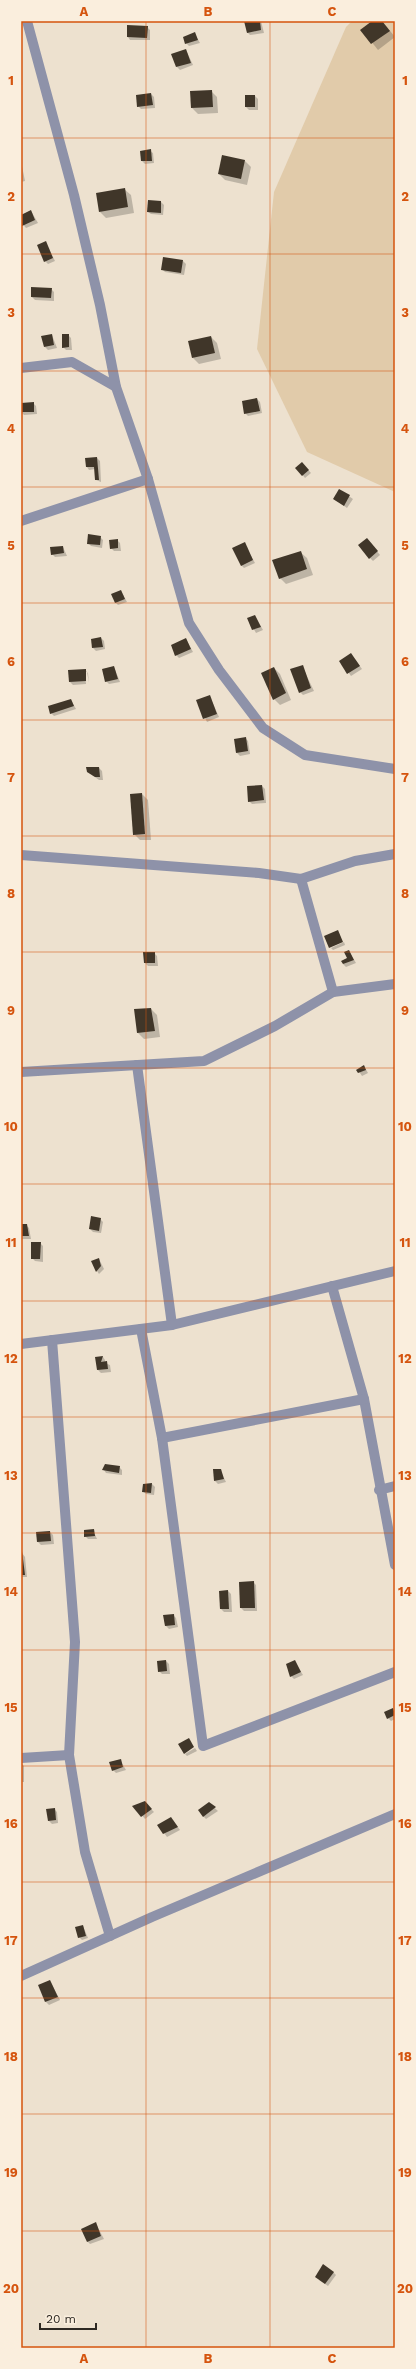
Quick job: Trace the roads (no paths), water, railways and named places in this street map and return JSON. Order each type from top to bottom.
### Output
[{"type":"street","points":[[27,21],[74,195],[100,305],[116,387],[148,479],[189,623],[218,670],[263,728],[305,755],[395,769]]},
{"type":"street","points":[[21,368],[72,362],[116,387]]},
{"type":"street","points":[[21,520],[148,479]]},
{"type":"street","points":[[21,855],[259,873],[301,879],[355,861],[395,854]]},
{"type":"street","points":[[301,879],[333,992]]},
{"type":"street","points":[[21,1072],[204,1061],[275,1026],[333,992],[395,984]]},
{"type":"street","points":[[137,1065],[172,1325]]},
{"type":"street","points":[[21,1344],[172,1325],[395,1271]]},
{"type":"street","points":[[332,1286],[364,1399],[379,1490],[395,1566]]},
{"type":"street","points":[[141,1329],[162,1438],[203,1746],[395,1672]]},
{"type":"street","points":[[52,1340],[75,1642],[69,1755],[85,1852],[110,1936]]},
{"type":"street","points":[[162,1438],[364,1399]]},
{"type":"street","points":[[379,1490],[395,1486]]},
{"type":"street","points":[[21,1758],[69,1755]]},
{"type":"street","points":[[21,1976],[110,1936],[395,1814]]}]
